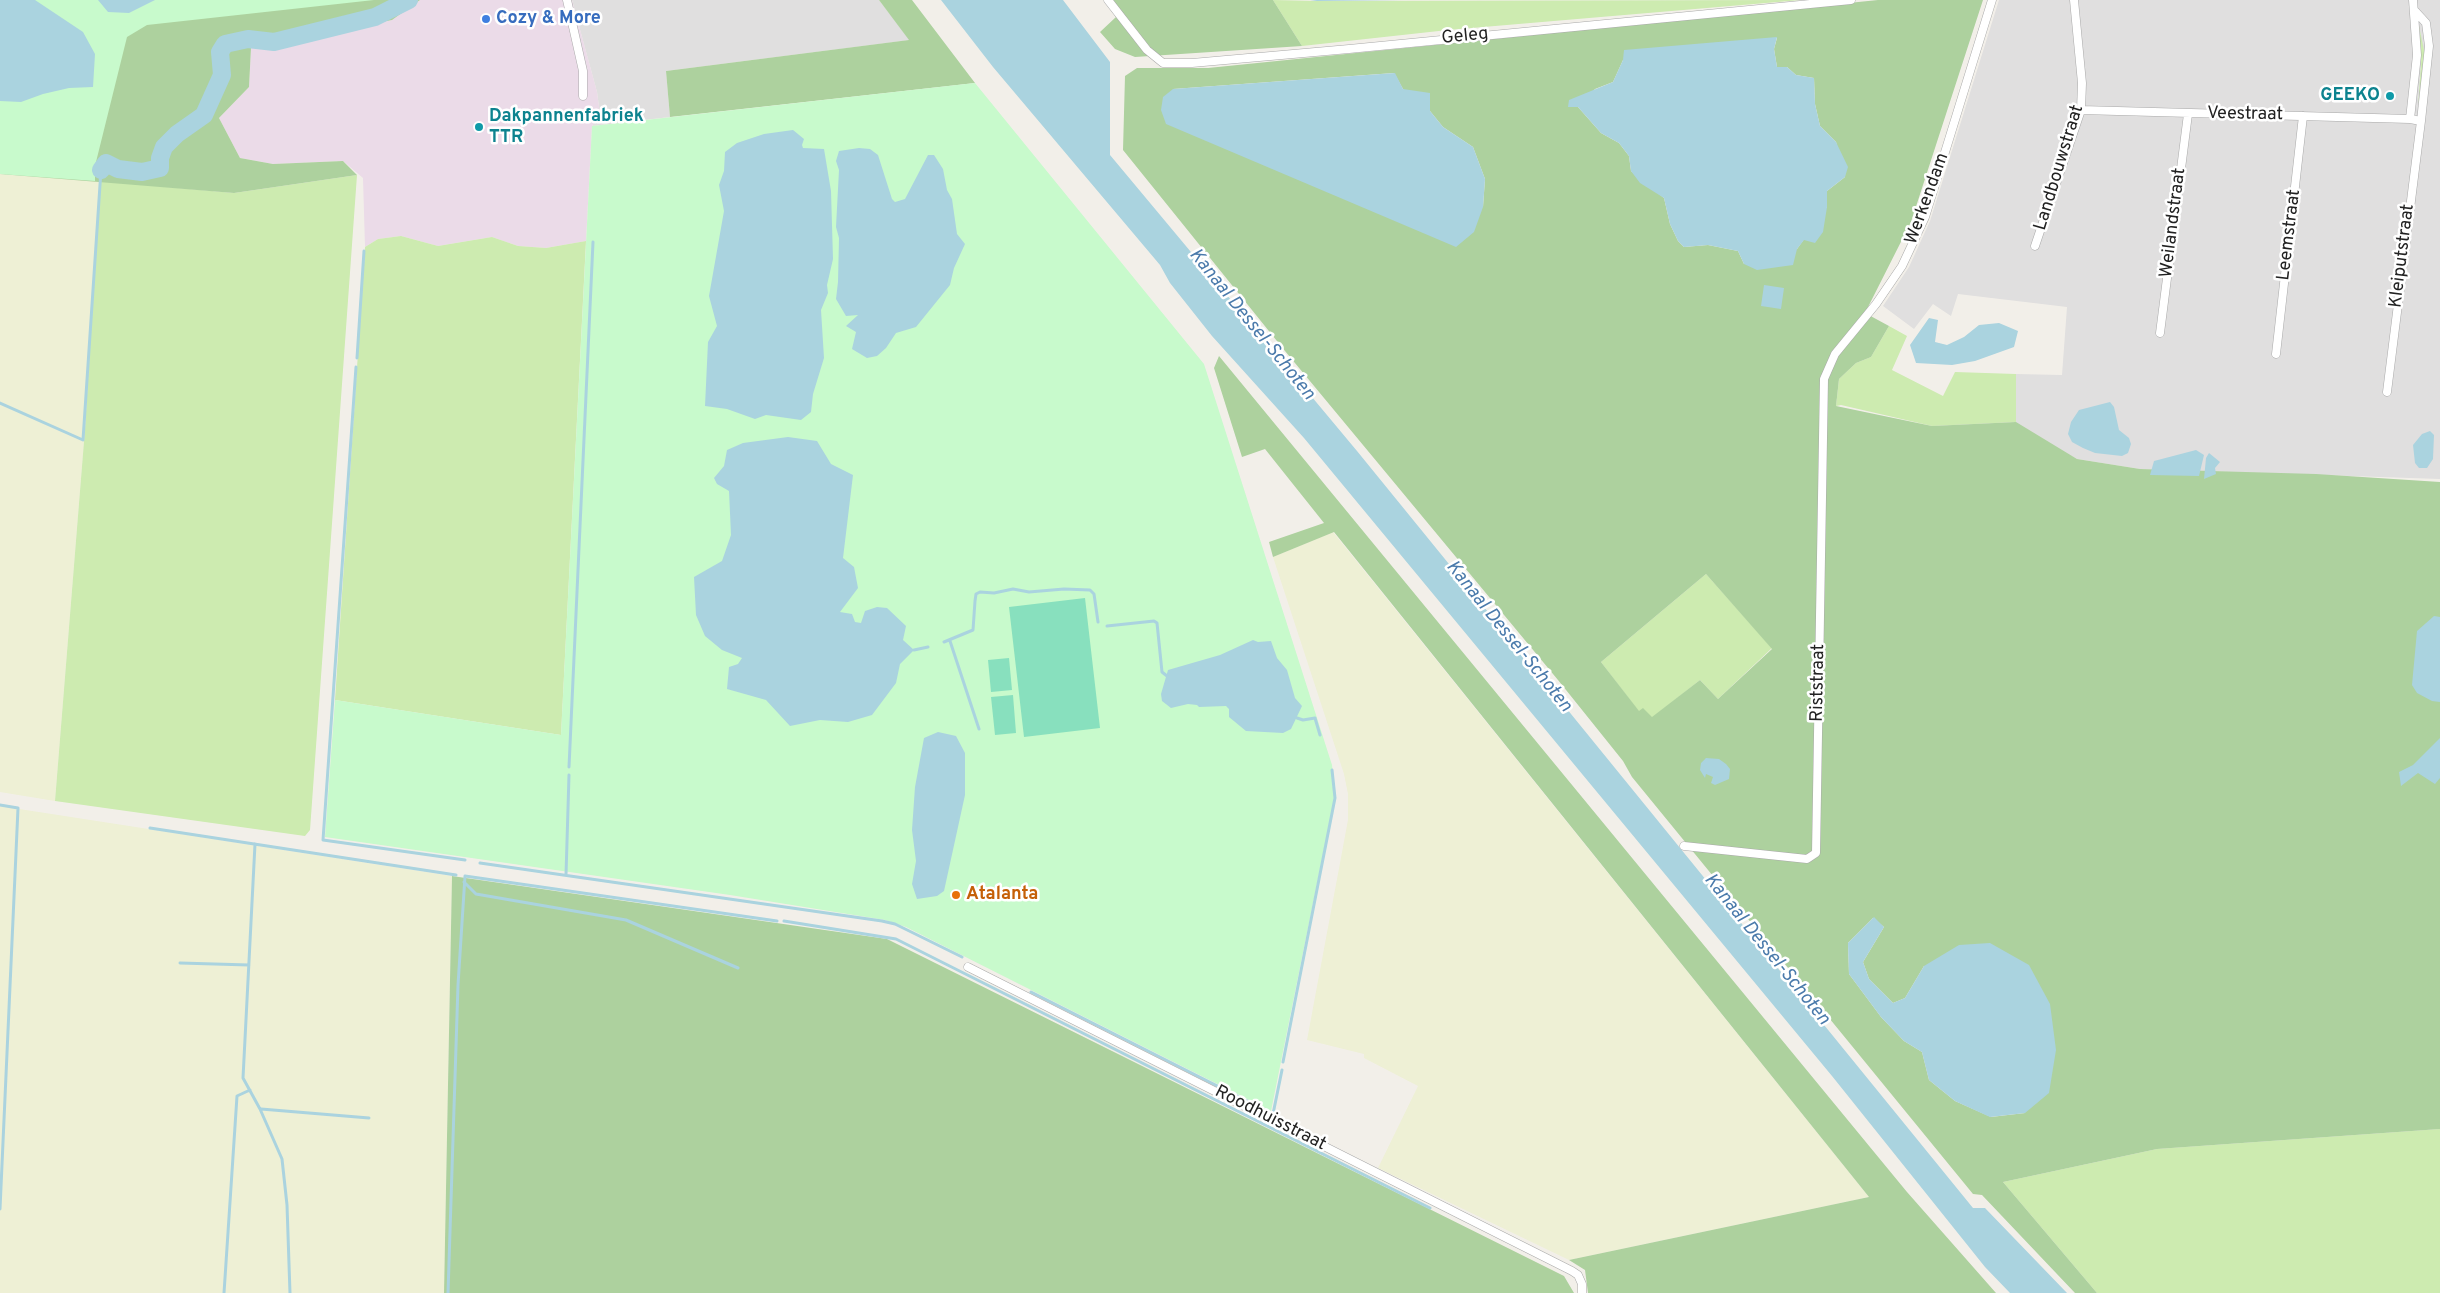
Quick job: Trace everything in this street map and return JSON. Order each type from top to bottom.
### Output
[{"type":"street","points":[[566,0],[583,71],[583,96]]},
{"type":"street","name":"Geleg","points":[[1108,0],[1147,50],[1163,63],[1192,63],[1349,49],[1851,0]]},
{"type":"street","name":"Werkendam","points":[[1824,379],[1835,354],[1876,304],[1902,266],[1925,217],[1992,0]]},
{"type":"street","name":"Landbouwstraat","points":[[2036,246],[2080,110],[2082,83],[2074,0]]},
{"type":"street","name":"Kleiputstraat","points":[[2410,119],[2417,54],[2413,0]]},
{"type":"street","name":"Kleiputstraat","points":[[2387,392],[2429,46],[2426,23],[2415,11]]},
{"type":"street","name":"Veestraat","points":[[2080,110],[2410,119]]},
{"type":"street","name":"Weilandstraat","points":[[2160,333],[2188,114]]},
{"type":"street","name":"Leemstraat","points":[[2276,354],[2304,116]]},
{"type":"street","points":[[2410,119],[2421,121]]},
{"type":"street","name":"Riststraat","points":[[1684,846],[1807,859],[1816,853],[1824,379]]},
{"type":"street","name":"Roodhuisstraat","points":[[968,967],[1572,1271],[1578,1275],[1582,1284],[1582,1293]]},
{"type":"shaded area","points":[[420,0],[572,0],[597,92],[600,114],[592,126],[586,241],[546,248],[518,246],[492,237],[438,246],[401,236],[378,239],[365,247],[363,178],[343,161],[273,164],[240,158],[219,118],[249,87],[251,48],[392,20]]},
{"type":"shaded area","points":[[572,0],[879,0],[910,40],[666,71],[670,117],[592,126],[600,114],[597,92]]},
{"type":"shaded area","points":[[1999,0],[2440,0],[2440,479],[2140,469],[2077,459],[2014,425],[2016,374],[2062,375],[2067,307],[1958,294],[1951,316],[1933,304],[1914,329],[1883,306],[1909,267],[1930,221]]},
{"type":"green space","points":[[0,0],[374,0],[147,25],[127,37],[95,166],[95,181],[0,174]]},
{"type":"green space","points":[[155,0],[420,0],[392,20],[251,48],[249,87],[219,118],[240,158],[273,164],[343,161],[357,175],[234,193],[0,174],[0,101],[95,54]]},
{"type":"green space","points":[[879,0],[912,0],[975,83],[670,117],[666,71],[909,40]]},
{"type":"green space","points":[[1106,0],[1273,0],[1302,46],[1135,57],[1115,49],[1100,32],[1116,17]]},
{"type":"green space","points":[[1273,0],[1801,0],[1448,30],[1302,46]]},
{"type":"green space","points":[[1878,0],[1983,0],[1911,222],[1865,313],[1889,326],[1871,357],[1856,363],[1839,379],[1836,406],[1932,426],[2016,422],[2077,459],[2140,469],[2316,474],[2440,482],[2440,1129],[2157,1149],[2003,1182],[2097,1293],[2075,1293],[1982,1195],[1973,1194],[1632,777],[1623,761],[1558,680],[1285,351],[1123,150],[1125,76],[1137,68],[1208,68]],"holes":[[[1777,38],[1774,49],[1777,67],[1787,67],[1796,75],[1814,78],[1815,104],[1820,126],[1836,142],[1845,177],[1827,191],[1827,207],[1797,249],[1744,264],[1738,251],[1708,245],[1684,247],[1678,241],[1670,224],[1664,198],[1631,171],[1629,156],[1619,143],[1601,133],[1578,107],[1595,89],[1613,82],[1623,60]],[[1394,73],[1403,89],[1430,111],[1443,127],[1473,147],[1485,179],[1483,207],[1173,89]],[[1706,574],[1772,649],[1718,699],[1700,680],[1652,717],[1643,708],[1639,711],[1601,662]],[[1873,918],[1884,927],[1863,962],[1869,979],[1893,1003],[1905,998],[1924,966],[2025,1113],[1991,1117],[1955,1101],[1929,1080],[1922,1052],[1904,1041],[1881,1017],[1849,974],[1848,943]]]},
{"type":"green space","points":[[2419,26],[2425,55],[2418,106],[2421,65]]},
{"type":"green space","points":[[975,83],[1204,364],[1332,765],[1335,792],[1333,804],[1271,1111],[906,927],[885,920],[730,895],[325,837],[335,700],[561,735],[592,126]]},
{"type":"green space","points":[[0,174],[100,181],[85,429],[55,801],[0,792]]},
{"type":"green space","points":[[357,175],[310,830],[305,836],[55,801],[85,429],[100,181],[234,193]]},
{"type":"green space","points":[[401,236],[438,246],[492,237],[518,246],[546,248],[586,241],[561,735],[335,700],[365,247],[378,239]]},
{"type":"green space","points":[[1889,326],[1907,336],[1892,370],[1943,396],[1955,372],[2016,374],[2016,422],[1932,426],[1841,405],[1836,406],[1839,379],[1856,363],[1871,357]]},
{"type":"green space","points":[[1219,356],[1907,1192],[1996,1293],[1588,1293],[1585,1270],[1569,1260],[1869,1197],[1334,532],[1273,557],[1269,542],[1324,523],[1265,449],[1242,457],[1214,368]]},
{"type":"green space","points":[[1333,532],[1869,1197],[1569,1260],[1378,1168],[1418,1086],[1364,1058],[1364,1054],[1307,1040],[1348,820],[1348,794],[1344,774],[1273,557]]},
{"type":"green space","points":[[1706,574],[1772,648],[1718,699],[1700,680],[1652,718],[1639,712],[1601,662]]},
{"type":"green space","points":[[1085,598],[1100,728],[1024,737],[1009,607]]},
{"type":"green space","points":[[1009,658],[1012,690],[991,692],[988,660]]},
{"type":"green space","points":[[1013,695],[1016,733],[995,735],[991,697]]},
{"type":"green space","points":[[0,806],[452,876],[444,1293],[0,1293]]},
{"type":"green space","points":[[452,876],[887,939],[1564,1276],[1574,1293],[444,1293]]},
{"type":"green space","points":[[2440,1129],[2440,1293],[2097,1293],[2003,1182],[2157,1149]]},
{"type":"water","points":[[0,0],[35,0],[83,32],[95,54],[93,87],[69,88],[43,94],[21,102],[0,101]]},
{"type":"water","points":[[98,0],[155,0],[129,13],[108,12]]},
{"type":"water","name":"Kanaal Dessel-Schoten","points":[[941,0],[1063,0],[1110,62],[1110,155],[1357,451],[1973,1208],[1985,1208],[2067,1293],[2010,1293],[1985,1267],[1832,1076],[1304,438],[1212,336],[1170,283],[1160,265],[993,67]]},
{"type":"water","points":[[1310,0],[1404,0],[1317,1]]},
{"type":"water","points":[[1777,37],[1774,49],[1777,67],[1787,67],[1796,75],[1814,78],[1815,104],[1820,126],[1836,142],[1848,167],[1845,177],[1827,191],[1827,207],[1823,232],[1815,243],[1804,240],[1797,249],[1793,265],[1757,270],[1744,264],[1738,251],[1708,245],[1684,247],[1678,241],[1670,224],[1664,198],[1640,183],[1631,171],[1629,156],[1619,143],[1601,133],[1578,107],[1568,107],[1569,100],[1613,82],[1623,60],[1624,50]]},
{"type":"water","points":[[1395,73],[1403,89],[1430,93],[1430,111],[1443,127],[1473,147],[1485,179],[1483,207],[1474,232],[1456,247],[1166,124],[1161,110],[1163,97],[1173,89]]},
{"type":"water","points":[[793,130],[804,139],[803,148],[824,149],[831,191],[833,259],[827,285],[828,293],[821,310],[824,358],[813,394],[811,412],[801,420],[766,415],[755,419],[727,409],[705,406],[708,342],[717,326],[709,296],[724,211],[719,185],[724,171],[725,152],[737,143],[764,134]]},
{"type":"water","points":[[859,148],[870,149],[878,155],[892,199],[895,202],[905,199],[928,155],[934,155],[943,169],[947,190],[952,199],[957,234],[965,244],[954,268],[950,285],[916,327],[896,333],[886,348],[877,356],[867,358],[852,349],[856,332],[846,326],[858,315],[846,316],[836,299],[839,238],[836,227],[839,170],[836,161],[839,151]]},
{"type":"water","points":[[1764,285],[1784,288],[1781,309],[1761,306]]},
{"type":"water","points":[[1929,318],[1938,320],[1935,342],[1947,345],[1964,337],[1979,325],[1999,323],[2018,331],[2014,347],[1975,361],[1952,365],[1916,363],[1910,345]]},
{"type":"water","points":[[2110,402],[2114,407],[2119,430],[2129,438],[2131,444],[2128,453],[2122,456],[2095,453],[2072,442],[2068,434],[2071,422],[2079,410]]},
{"type":"water","points":[[2430,431],[2434,435],[2433,459],[2427,468],[2419,468],[2415,463],[2413,445],[2422,434]]},
{"type":"water","points":[[788,437],[817,441],[831,464],[853,475],[843,558],[854,567],[858,588],[840,612],[852,614],[855,622],[861,623],[865,611],[877,607],[887,608],[906,626],[903,640],[914,650],[900,664],[896,683],[872,715],[848,722],[820,720],[790,726],[766,700],[727,689],[729,667],[738,664],[742,658],[722,650],[705,636],[696,615],[694,577],[722,561],[731,535],[729,491],[717,484],[714,478],[724,466],[727,450],[743,443]]},
{"type":"water","points":[[2196,450],[2204,455],[2199,476],[2150,475],[2154,461]]},
{"type":"water","points":[[2209,453],[2220,462],[2215,468],[2216,474],[2204,479],[2206,458]]},
{"type":"water","points":[[2434,616],[2440,617],[2440,702],[2432,701],[2417,693],[2412,685],[2417,631]]},
{"type":"water","points":[[1253,640],[1258,642],[1271,641],[1277,658],[1287,670],[1295,698],[1302,706],[1291,729],[1283,733],[1246,731],[1229,717],[1229,709],[1226,706],[1199,707],[1188,704],[1171,708],[1162,701],[1161,694],[1168,670],[1220,655]]},
{"type":"water","points":[[938,732],[956,736],[965,753],[965,795],[944,891],[937,896],[917,899],[912,884],[916,861],[912,830],[915,787],[924,738]]},
{"type":"water","points":[[2440,738],[2440,778],[2435,784],[2418,773],[2401,786],[2399,772],[2413,765]]},
{"type":"water","points":[[1706,758],[1719,759],[1726,764],[1730,769],[1729,779],[1715,785],[1711,783],[1713,777],[1706,774],[1705,778],[1700,770],[1701,763]]},
{"type":"water","points":[[1874,917],[1884,927],[1863,962],[1869,979],[1893,1003],[1905,998],[1924,966],[1959,945],[1990,943],[2029,965],[2050,1004],[2056,1050],[2049,1093],[2025,1113],[1990,1117],[1955,1101],[1929,1080],[1922,1052],[1904,1041],[1881,1017],[1849,974],[1848,943]]},
{"type":"waterway","points":[[101,170],[106,163],[118,169],[142,172],[160,168],[160,158],[164,147],[177,134],[204,115],[222,75],[220,52],[225,44],[248,39],[274,42],[375,17],[409,0]]},
{"type":"waterway","points":[[0,403],[83,440],[101,170]]},
{"type":"waterway","points":[[569,767],[593,242]]},
{"type":"waterway","points":[[357,358],[364,251]]},
{"type":"waterway","points":[[356,367],[323,840],[465,860]]},
{"type":"waterway","points":[[944,642],[973,630],[976,594],[980,592],[994,593],[1013,589],[1029,592],[1064,589],[1090,590],[1094,594],[1098,622]]},
{"type":"waterway","points":[[1107,626],[1154,621],[1157,623],[1162,672],[1167,676]]},
{"type":"waterway","points":[[950,641],[979,729]]},
{"type":"waterway","points":[[914,650],[928,647]]},
{"type":"waterway","points":[[1297,718],[1303,720],[1315,718],[1320,735]]},
{"type":"waterway","points":[[1283,1062],[1335,798],[1332,770]]},
{"type":"waterway","points":[[566,875],[569,775]]},
{"type":"waterway","points":[[0,805],[18,808],[0,1209]]},
{"type":"waterway","points":[[150,828],[456,875]]},
{"type":"waterway","points":[[255,844],[243,1078],[260,1109],[282,1159],[287,1205],[290,1293]]},
{"type":"waterway","points":[[480,863],[882,921],[895,924],[962,957]]},
{"type":"waterway","points":[[448,1293],[458,985],[465,876],[777,921]]},
{"type":"waterway","points":[[464,882],[476,894],[626,920],[738,968]]},
{"type":"waterway","points":[[784,921],[896,939],[1430,1208]]},
{"type":"waterway","points":[[180,963],[249,965]]},
{"type":"waterway","points":[[1031,992],[1273,1114],[1282,1070]]},
{"type":"waterway","points":[[224,1293],[237,1096],[250,1090]]},
{"type":"waterway","points":[[261,1109],[369,1118]]},
{"type":"place","name":"Cozy & More","points":[[486,19]]},
{"type":"place","name":"GEEKO","points":[[2390,96]]},
{"type":"place","name":"Dakpannenfabriek TTR","points":[[479,127]]},
{"type":"place","name":"Atalanta","points":[[956,895]]}]
